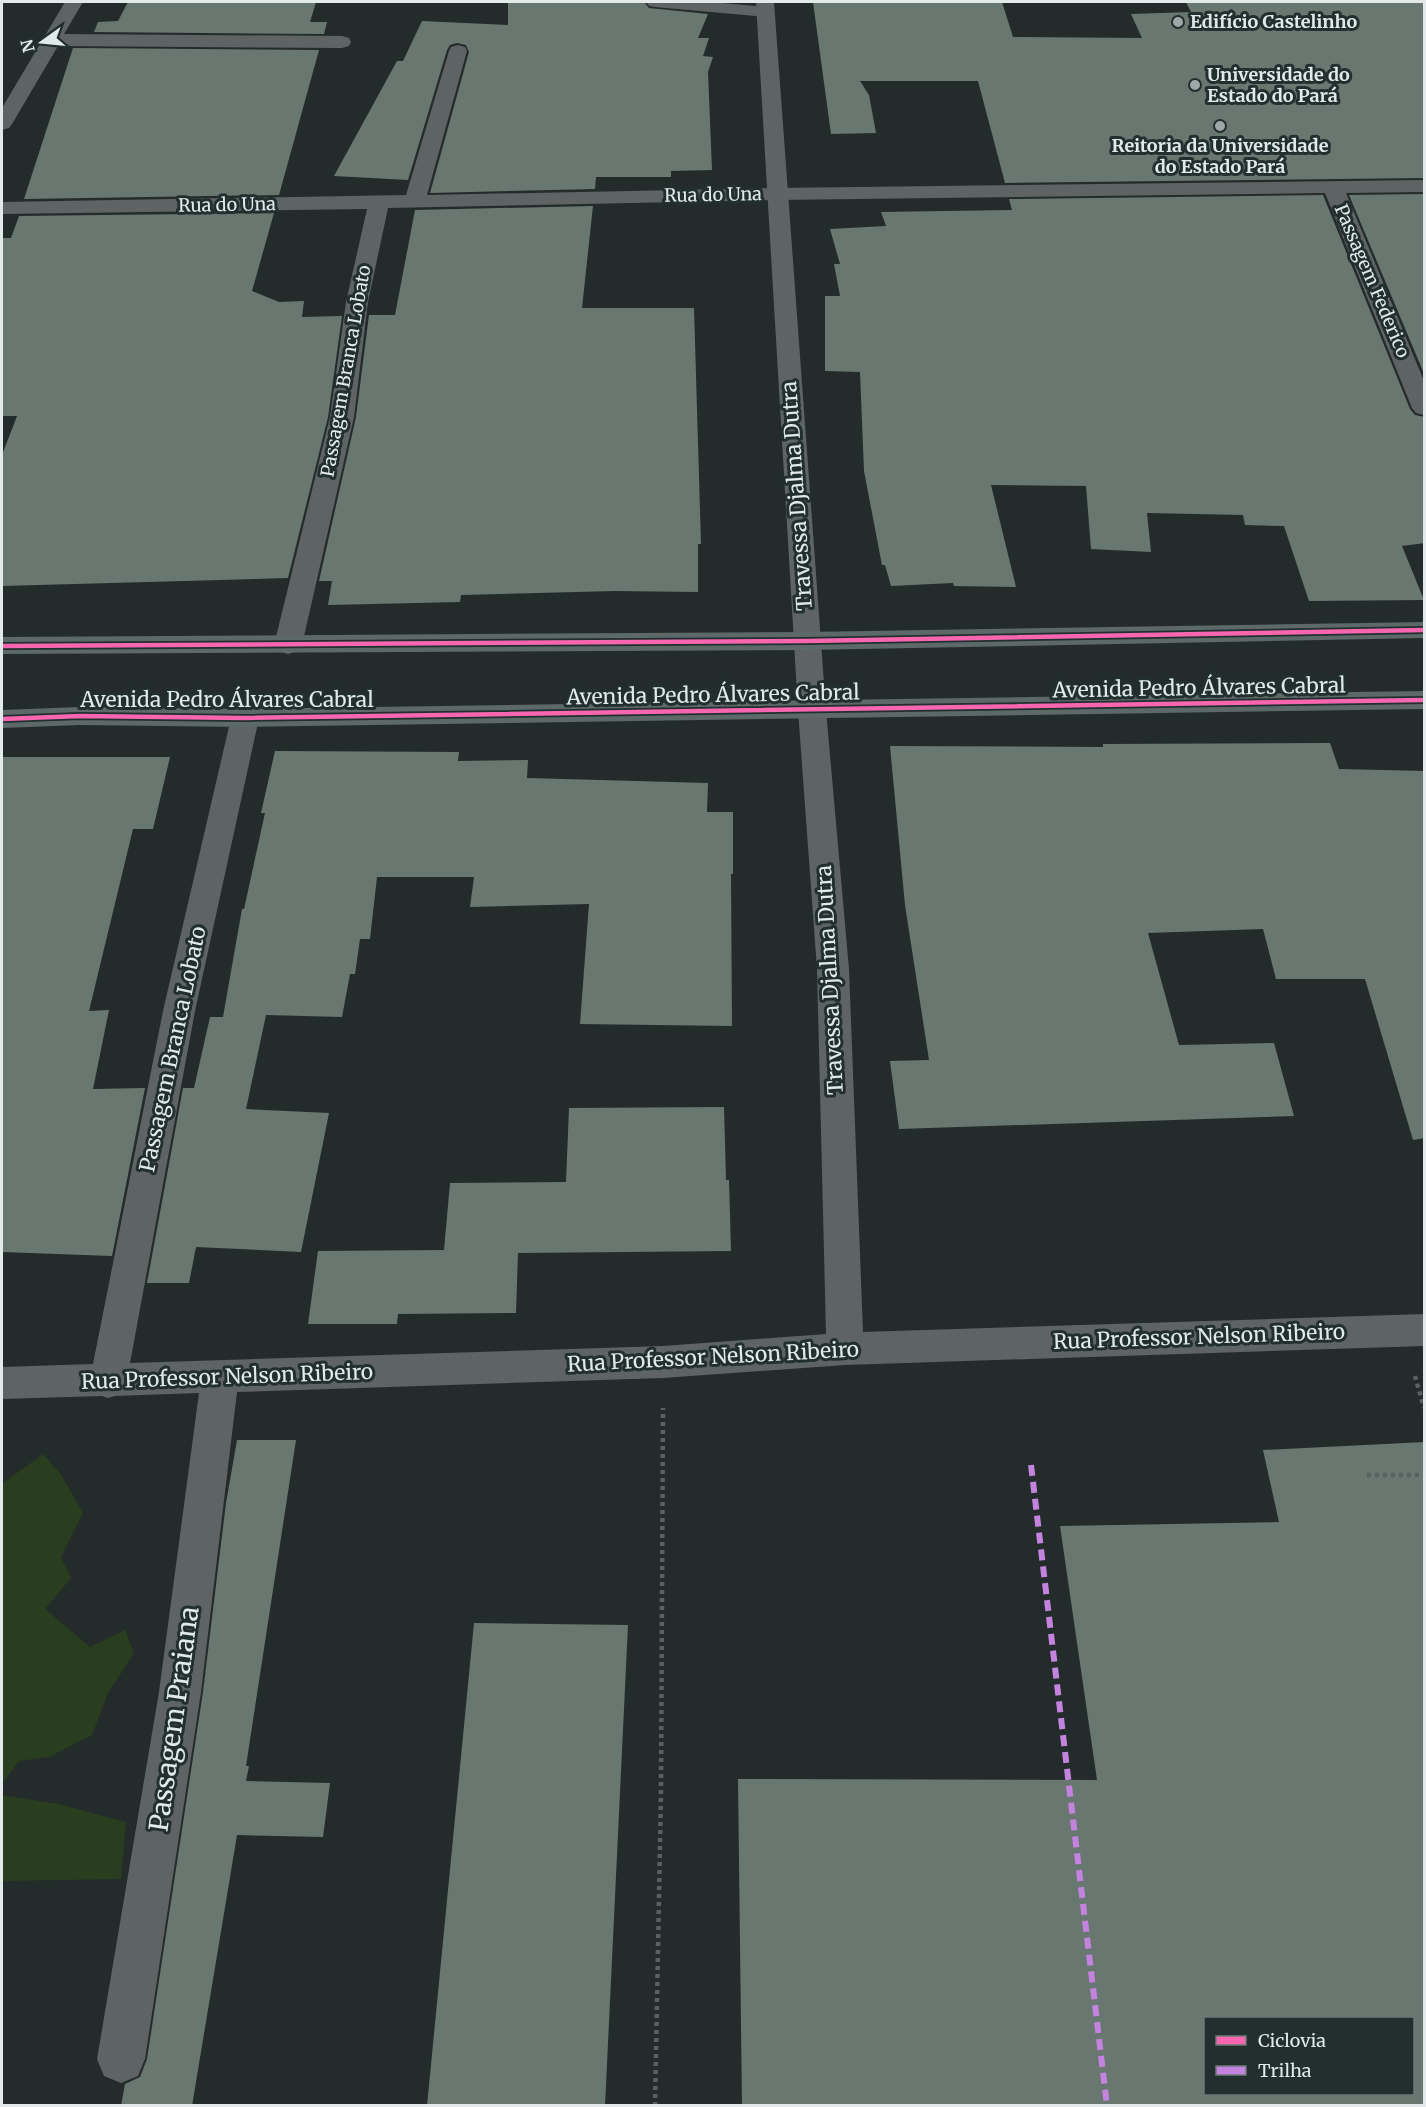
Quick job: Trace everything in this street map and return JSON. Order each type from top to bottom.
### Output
[{"type":"main road","points":[[2,646],[637,640],[806,641],[1425,630]]},
{"type":"main road","name":"Avenida Pedro Álvares Cabral","points":[[2,719],[80,716],[245,718],[1425,700]]},
{"type":"street","points":[[2,124],[74,2]]},
{"type":"street","points":[[655,2],[766,7]]},
{"type":"street","name":"Travessa Djalma Dutra","points":[[766,7],[806,641],[833,969],[845,1349]]},
{"type":"street","points":[[52,40],[342,42]]},
{"type":"street","points":[[415,200],[458,51]]},
{"type":"street","name":"Rua do Una","points":[[2,208],[777,194],[1425,186]]},
{"type":"street","name":"Passagem Federico","points":[[1333,187],[1425,408]]},
{"type":"street","name":"Passagem Branca Lobato","points":[[288,645],[342,417],[357,302],[379,201]]},
{"type":"street","name":"Passagem Branca Lobato","points":[[108,1382],[179,1011],[245,718]]},
{"type":"street","name":"Rua Professor Nelson Ribeiro","points":[[2,1383],[108,1382],[663,1362],[845,1349],[1425,1330]]},
{"type":"street","name":"Passagem Praiana","points":[[120,2059],[180,1692],[220,1377]]},
{"type":"path","points":[[655,2106],[661,1793],[663,1362]]},
{"type":"path","points":[[1415,1375],[1425,1408]]},
{"type":"path","points":[[1367,1475],[1425,1475]]},
{"type":"green space","points":[[43,1454],[60,1473],[83,1513],[61,1557],[71,1578],[45,1609],[90,1647],[125,1630],[134,1653],[108,1693],[92,1735],[49,1757],[19,1761],[2,1784],[2,1484]]},
{"type":"green space","points":[[2,1795],[58,1804],[126,1822],[121,1879],[2,1881]]},
{"type":"building","points":[[128,2],[316,2],[310,22],[327,22],[324,34],[94,32],[98,22],[118,21]]},
{"type":"building","points":[[508,2],[644,2],[649,8],[708,14],[698,38],[709,38],[703,56],[713,57],[708,72],[712,170],[671,171],[671,177],[596,177],[595,189],[430,193],[469,52],[466,45],[457,43],[450,45],[447,50],[408,180],[334,176],[397,61],[403,61],[422,21],[508,25]]},
{"type":"building","points":[[813,2],[1002,2],[1013,37],[1142,38],[1131,14],[1191,12],[1186,2],[1425,2],[1425,178],[1005,183],[978,81],[860,81],[869,95],[876,133],[831,134]]},
{"type":"building","points":[[73,48],[319,50],[279,195],[24,199]]},
{"type":"building","points":[[1425,194],[1425,376],[1349,195]]},
{"type":"building","points":[[1323,195],[1410,409],[1415,415],[1425,417],[1425,543],[1402,546],[1424,600],[1309,601],[1284,526],[1245,525],[1243,515],[1147,513],[1151,552],[1091,549],[1086,486],[991,485],[1016,587],[954,586],[953,583],[891,586],[885,565],[882,565],[864,471],[860,372],[825,371],[825,296],[840,296],[834,264],[840,264],[830,229],[886,226],[881,212],[1012,210],[1009,199]]},
{"type":"building","points":[[593,206],[582,308],[694,308],[701,544],[698,544],[698,592],[615,591],[461,595],[460,602],[328,605],[332,581],[319,581],[356,417],[369,315],[395,315],[415,210]]},
{"type":"building","points":[[274,213],[252,291],[279,302],[304,301],[302,317],[342,316],[328,417],[288,578],[2,586],[2,455],[17,416],[2,416],[2,238],[11,238],[19,216]]},
{"type":"building","points":[[1330,743],[1339,769],[1425,771],[1425,1138],[1413,1140],[1365,979],[1276,979],[1263,929],[1148,933],[1179,1045],[1274,1043],[1294,1116],[899,1129],[890,1061],[929,1060],[905,905],[890,746],[1103,747],[1103,744]]},
{"type":"building","points":[[275,751],[459,752],[458,761],[528,760],[527,778],[708,783],[707,812],[733,812],[732,1026],[580,1024],[589,904],[470,907],[474,877],[377,877],[370,939],[360,939],[355,974],[350,974],[342,1017],[266,1015],[246,1109],[329,1113],[301,1252],[196,1247],[189,1283],[147,1283],[183,1088],[194,1088],[210,1017],[223,1017],[242,909],[244,909],[265,813],[261,813]]},
{"type":"building","points":[[2,757],[170,757],[153,829],[133,829],[89,1011],[109,1010],[93,1089],[145,1088],[112,1256],[2,1252]]},
{"type":"building","points":[[724,1107],[731,1251],[518,1253],[516,1313],[398,1314],[397,1324],[308,1324],[318,1251],[444,1250],[450,1183],[566,1182],[569,1108]]},
{"type":"building","points":[[237,1440],[296,1440],[246,1766],[249,1766],[246,1781],[330,1783],[323,1837],[237,1835],[192,2106],[121,2106],[125,2084],[140,2077],[147,2059],[203,1692],[226,1503]]},
{"type":"building","points":[[1425,1442],[1425,2106],[742,2106],[738,1779],[1097,1780],[1060,1526],[1279,1522],[1263,1450]]},
{"type":"building","points":[[474,1623],[628,1625],[605,2106],[427,2106]]},
{"type":"marked path","points":[[1031,1465],[1107,2106]]},
{"type":"cycle path","points":[[2,646],[806,641],[1424,630]]},
{"type":"cycle path","points":[[2,719],[80,716],[245,718],[1424,700]]},
{"type":"place","name":"Edifício Castelinho","points":[[1178,22]]},
{"type":"place","name":"Universidade do Estado do Pará","points":[[1195,85]]},
{"type":"place","name":"Reitoria da Universidade do Estado Pará","points":[[1220,126]]}]
